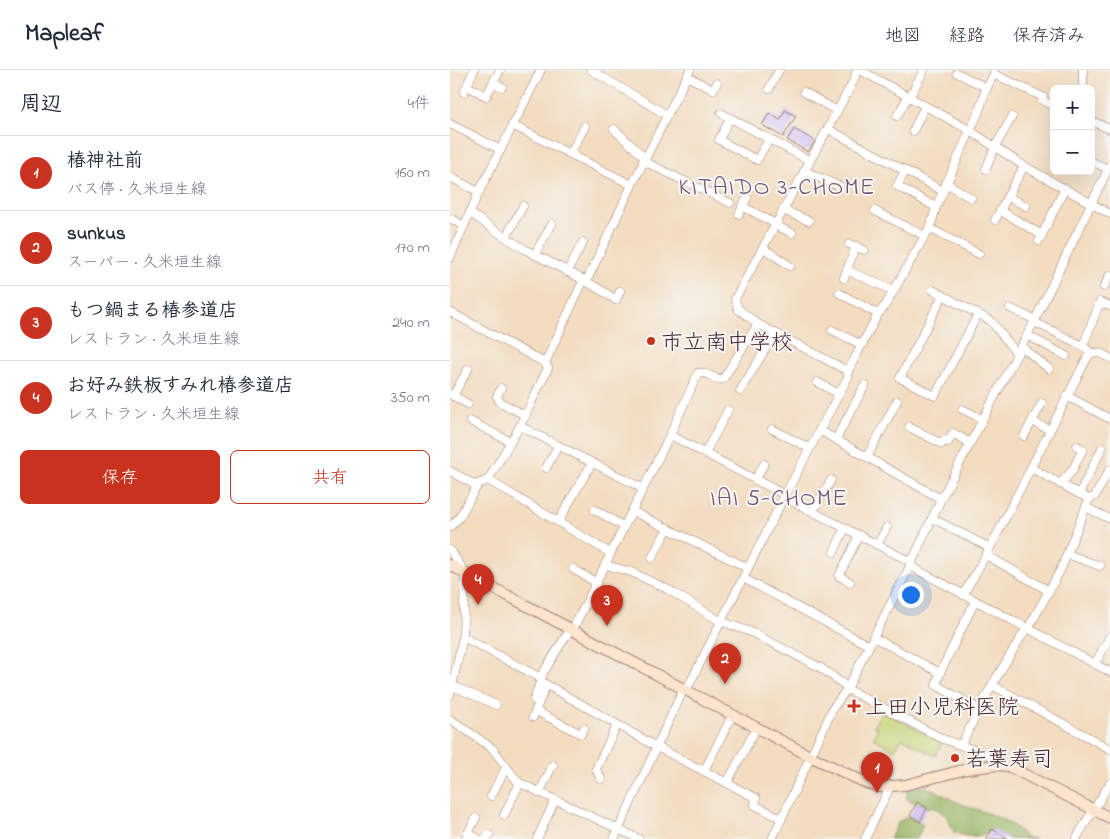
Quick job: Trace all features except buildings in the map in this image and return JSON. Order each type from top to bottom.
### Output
[{"type":"main road","points":[[450,566],[685,688],[810,756],[866,783],[890,787],[967,770],[996,765],[1008,766],[1110,818]]},
{"type":"street","points":[[474,70],[466,89],[486,96],[500,70]]},
{"type":"street","points":[[450,258],[512,125],[541,70]]},
{"type":"street","points":[[591,70],[667,115]]},
{"type":"street","points":[[769,89],[779,70]]},
{"type":"street","points":[[848,371],[758,324],[738,309],[735,299],[858,70],[969,130],[1024,166],[1110,214]]},
{"type":"street","points":[[897,116],[924,70]]},
{"type":"street","points":[[1083,70],[1083,85]]},
{"type":"street","points":[[614,839],[685,688],[809,448],[839,394],[848,371],[878,314],[894,291],[929,228],[946,183],[994,72],[1044,94],[1042,100],[1050,104]]},
{"type":"street","points":[[545,363],[644,159],[689,73],[713,90],[717,83]]},
{"type":"street","points":[[957,73],[987,88]]},
{"type":"street","points":[[493,83],[502,87]]},
{"type":"street","points":[[804,92],[837,111]]},
{"type":"street","points":[[912,131],[925,106]]},
{"type":"street","points":[[721,113],[810,161]]},
{"type":"street","points":[[986,169],[995,147],[1012,117]]},
{"type":"street","points":[[730,118],[719,140],[757,160],[769,139]]},
{"type":"street","points":[[1095,123],[1110,129]]},
{"type":"street","points":[[450,124],[501,150]]},
{"type":"street","points":[[512,125],[632,185]]},
{"type":"street","points":[[570,154],[585,126]]},
{"type":"street","points":[[828,129],[943,191]]},
{"type":"street","points":[[617,135],[644,159],[680,183],[715,200],[730,203]]},
{"type":"street","points":[[772,839],[833,708],[847,688],[911,564],[941,499],[1027,335],[1109,167],[1095,162]]},
{"type":"street","points":[[996,220],[1024,166]]},
{"type":"street","points":[[804,171],[839,186]]},
{"type":"street","points":[[905,171],[897,186],[936,207]]},
{"type":"street","points":[[450,177],[480,192]]},
{"type":"street","points":[[946,183],[971,198]]},
{"type":"street","points":[[1001,211],[1041,238],[1065,188]]},
{"type":"street","points":[[1008,197],[1026,206]]},
{"type":"street","points":[[746,198],[741,210],[776,224],[792,233]]},
{"type":"street","points":[[506,237],[523,206]]},
{"type":"street","points":[[783,210],[809,221]]},
{"type":"street","points":[[875,211],[925,236]]},
{"type":"street","points":[[470,213],[506,237],[567,272],[585,280],[616,300],[620,291]]},
{"type":"street","points":[[450,218],[464,226]]},
{"type":"street","points":[[535,254],[552,224]]},
{"type":"street","points":[[929,228],[979,254]]},
{"type":"street","points":[[567,272],[583,242]]},
{"type":"street","points":[[864,250],[852,245],[845,274],[894,291]]},
{"type":"street","points":[[762,248],[790,266]]},
{"type":"street","points":[[1104,286],[1110,275]]},
{"type":"street","points":[[934,290],[991,321],[1017,354]]},
{"type":"street","points":[[839,293],[878,314]]},
{"type":"street","points":[[943,295],[900,378],[934,396],[978,314]]},
{"type":"street","points":[[1083,346],[1100,302],[1110,306]]},
{"type":"street","points":[[1010,308],[1083,346],[1092,353],[1100,353],[1110,358]]},
{"type":"street","points":[[450,312],[545,363],[548,368],[526,416],[488,480]]},
{"type":"street","points":[[534,700],[542,681],[597,583],[623,526],[670,435],[698,373],[703,372],[719,380],[723,379],[758,324]]},
{"type":"street","points":[[832,330],[862,345]]},
{"type":"street","points":[[740,391],[775,333]]},
{"type":"street","points":[[1027,335],[1066,356]]},
{"type":"street","points":[[1021,346],[1048,369]]},
{"type":"street","points":[[963,595],[990,548],[1067,396],[1092,353]]},
{"type":"street","points":[[468,369],[451,395],[468,404]]},
{"type":"street","points":[[817,382],[839,394]]},
{"type":"street","points":[[836,439],[865,385]]},
{"type":"street","points":[[501,388],[497,396],[500,402],[526,416]]},
{"type":"street","points":[[1067,396],[1110,419]]},
{"type":"street","points":[[867,457],[897,401]]},
{"type":"street","points":[[1024,436],[1042,403]]},
{"type":"street","points":[[962,409],[982,420]]},
{"type":"street","points":[[705,453],[728,410]]},
{"type":"street","points":[[470,421],[511,442]]},
{"type":"street","points":[[1032,421],[1050,430]]},
{"type":"street","points":[[520,426],[642,488]]},
{"type":"street","points":[[909,427],[942,444],[944,440],[948,442],[952,434],[970,443]]},
{"type":"street","points":[[772,429],[809,448]]},
{"type":"street","points":[[819,430],[941,499]]},
{"type":"street","points":[[670,435],[859,535],[963,595],[1110,672]]},
{"type":"street","points":[[546,468],[558,446]]},
{"type":"street","points":[[1060,484],[1072,471],[1083,449],[1077,446]]},
{"type":"street","points":[[1079,494],[1102,448]]},
{"type":"street","points":[[558,522],[592,463]]},
{"type":"street","points":[[755,480],[764,464]]},
{"type":"street","points":[[1031,468],[1079,494],[1088,504],[1110,519]]},
{"type":"street","points":[[961,745],[992,685],[1049,590],[1067,554],[1088,504],[1095,496],[1110,469]]},
{"type":"street","points":[[450,471],[476,486]]},
{"type":"street","points":[[450,527],[459,518],[476,486],[482,481],[488,480],[610,553]]},
{"type":"street","points":[[813,511],[831,480]]},
{"type":"street","points":[[595,510],[623,526]]},
{"type":"street","points":[[632,511],[748,568]]},
{"type":"street","points":[[932,518],[990,548]]},
{"type":"street","points":[[877,545],[887,526]]},
{"type":"street","points":[[652,558],[668,528]]},
{"type":"street","points":[[834,552],[845,528]]},
{"type":"street","points":[[850,582],[839,576],[859,535]]},
{"type":"street","points":[[450,550],[465,573],[463,637],[450,695]]},
{"type":"street","points":[[1067,554],[1100,566]]},
{"type":"street","points":[[986,555],[1049,590]]},
{"type":"street","points":[[606,565],[631,572],[667,589],[720,622],[751,632],[770,641],[820,668],[847,688],[943,739],[994,757],[1008,766]]},
{"type":"street","points":[[573,569],[597,583]]},
{"type":"street","points":[[743,578],[870,641],[940,673]]},
{"type":"street","points":[[975,601],[936,685],[979,709]]},
{"type":"street","points":[[463,637],[657,747],[756,798],[755,805],[782,819]]},
{"type":"street","points":[[1095,664],[1109,639]]},
{"type":"street","points":[[542,681],[535,714],[581,734],[584,728]]},
{"type":"street","points":[[992,685],[1033,705],[1110,749]]},
{"type":"street","points":[[453,686],[496,704]]},
{"type":"street","points":[[704,771],[733,714]]},
{"type":"street","points":[[450,720],[492,748],[506,768],[520,783],[639,839]]},
{"type":"street","points":[[600,779],[596,769],[617,724]]},
{"type":"street","points":[[727,783],[757,727]]},
{"type":"street","points":[[539,792],[553,765]]},
{"type":"street","points":[[491,796],[506,768]]},
{"type":"street","points":[[504,815],[520,783]]},
{"type":"street","points":[[1076,839],[1110,783]]},
{"type":"street","points":[[865,839],[890,787]]},
{"type":"street","points":[[537,839],[555,800]]},
{"type":"street","points":[[476,818],[467,836],[479,839]]},
{"type":"green space","points":[[882,711],[942,743],[935,756],[902,738],[895,750],[873,738],[878,729],[874,726]]},
{"type":"green space","points":[[922,786],[959,803],[997,817],[1014,826],[1024,837],[1035,839],[1009,839],[992,830],[983,835],[973,836],[954,832],[946,816],[933,806],[927,808],[907,799],[907,792],[910,789]]},
{"type":"green space","points":[[910,816],[923,824],[917,839],[890,839],[899,821]]},
{"type":"place","name":"市立南中学校","points":[[651,341]]},
{"type":"place","name":"お好み鉄板すみれ椿参道店","points":[[478,605]]},
{"type":"place","name":"もつ鍋まる椿参道店","points":[[607,626]]},
{"type":"place","name":"sunkus","points":[[725,684]]},
{"type":"place","name":"上田小児科医院","points":[[854,706]]},
{"type":"place","name":"若葉寿司","points":[[955,758]]},
{"type":"place","name":"椿神社前","points":[[877,793]]},
{"type":"district","name":"KITAIDO 3-CHOME","points":[[777,186]]},
{"type":"district","name":"IAI 5-CHOME","points":[[779,497]]}]
